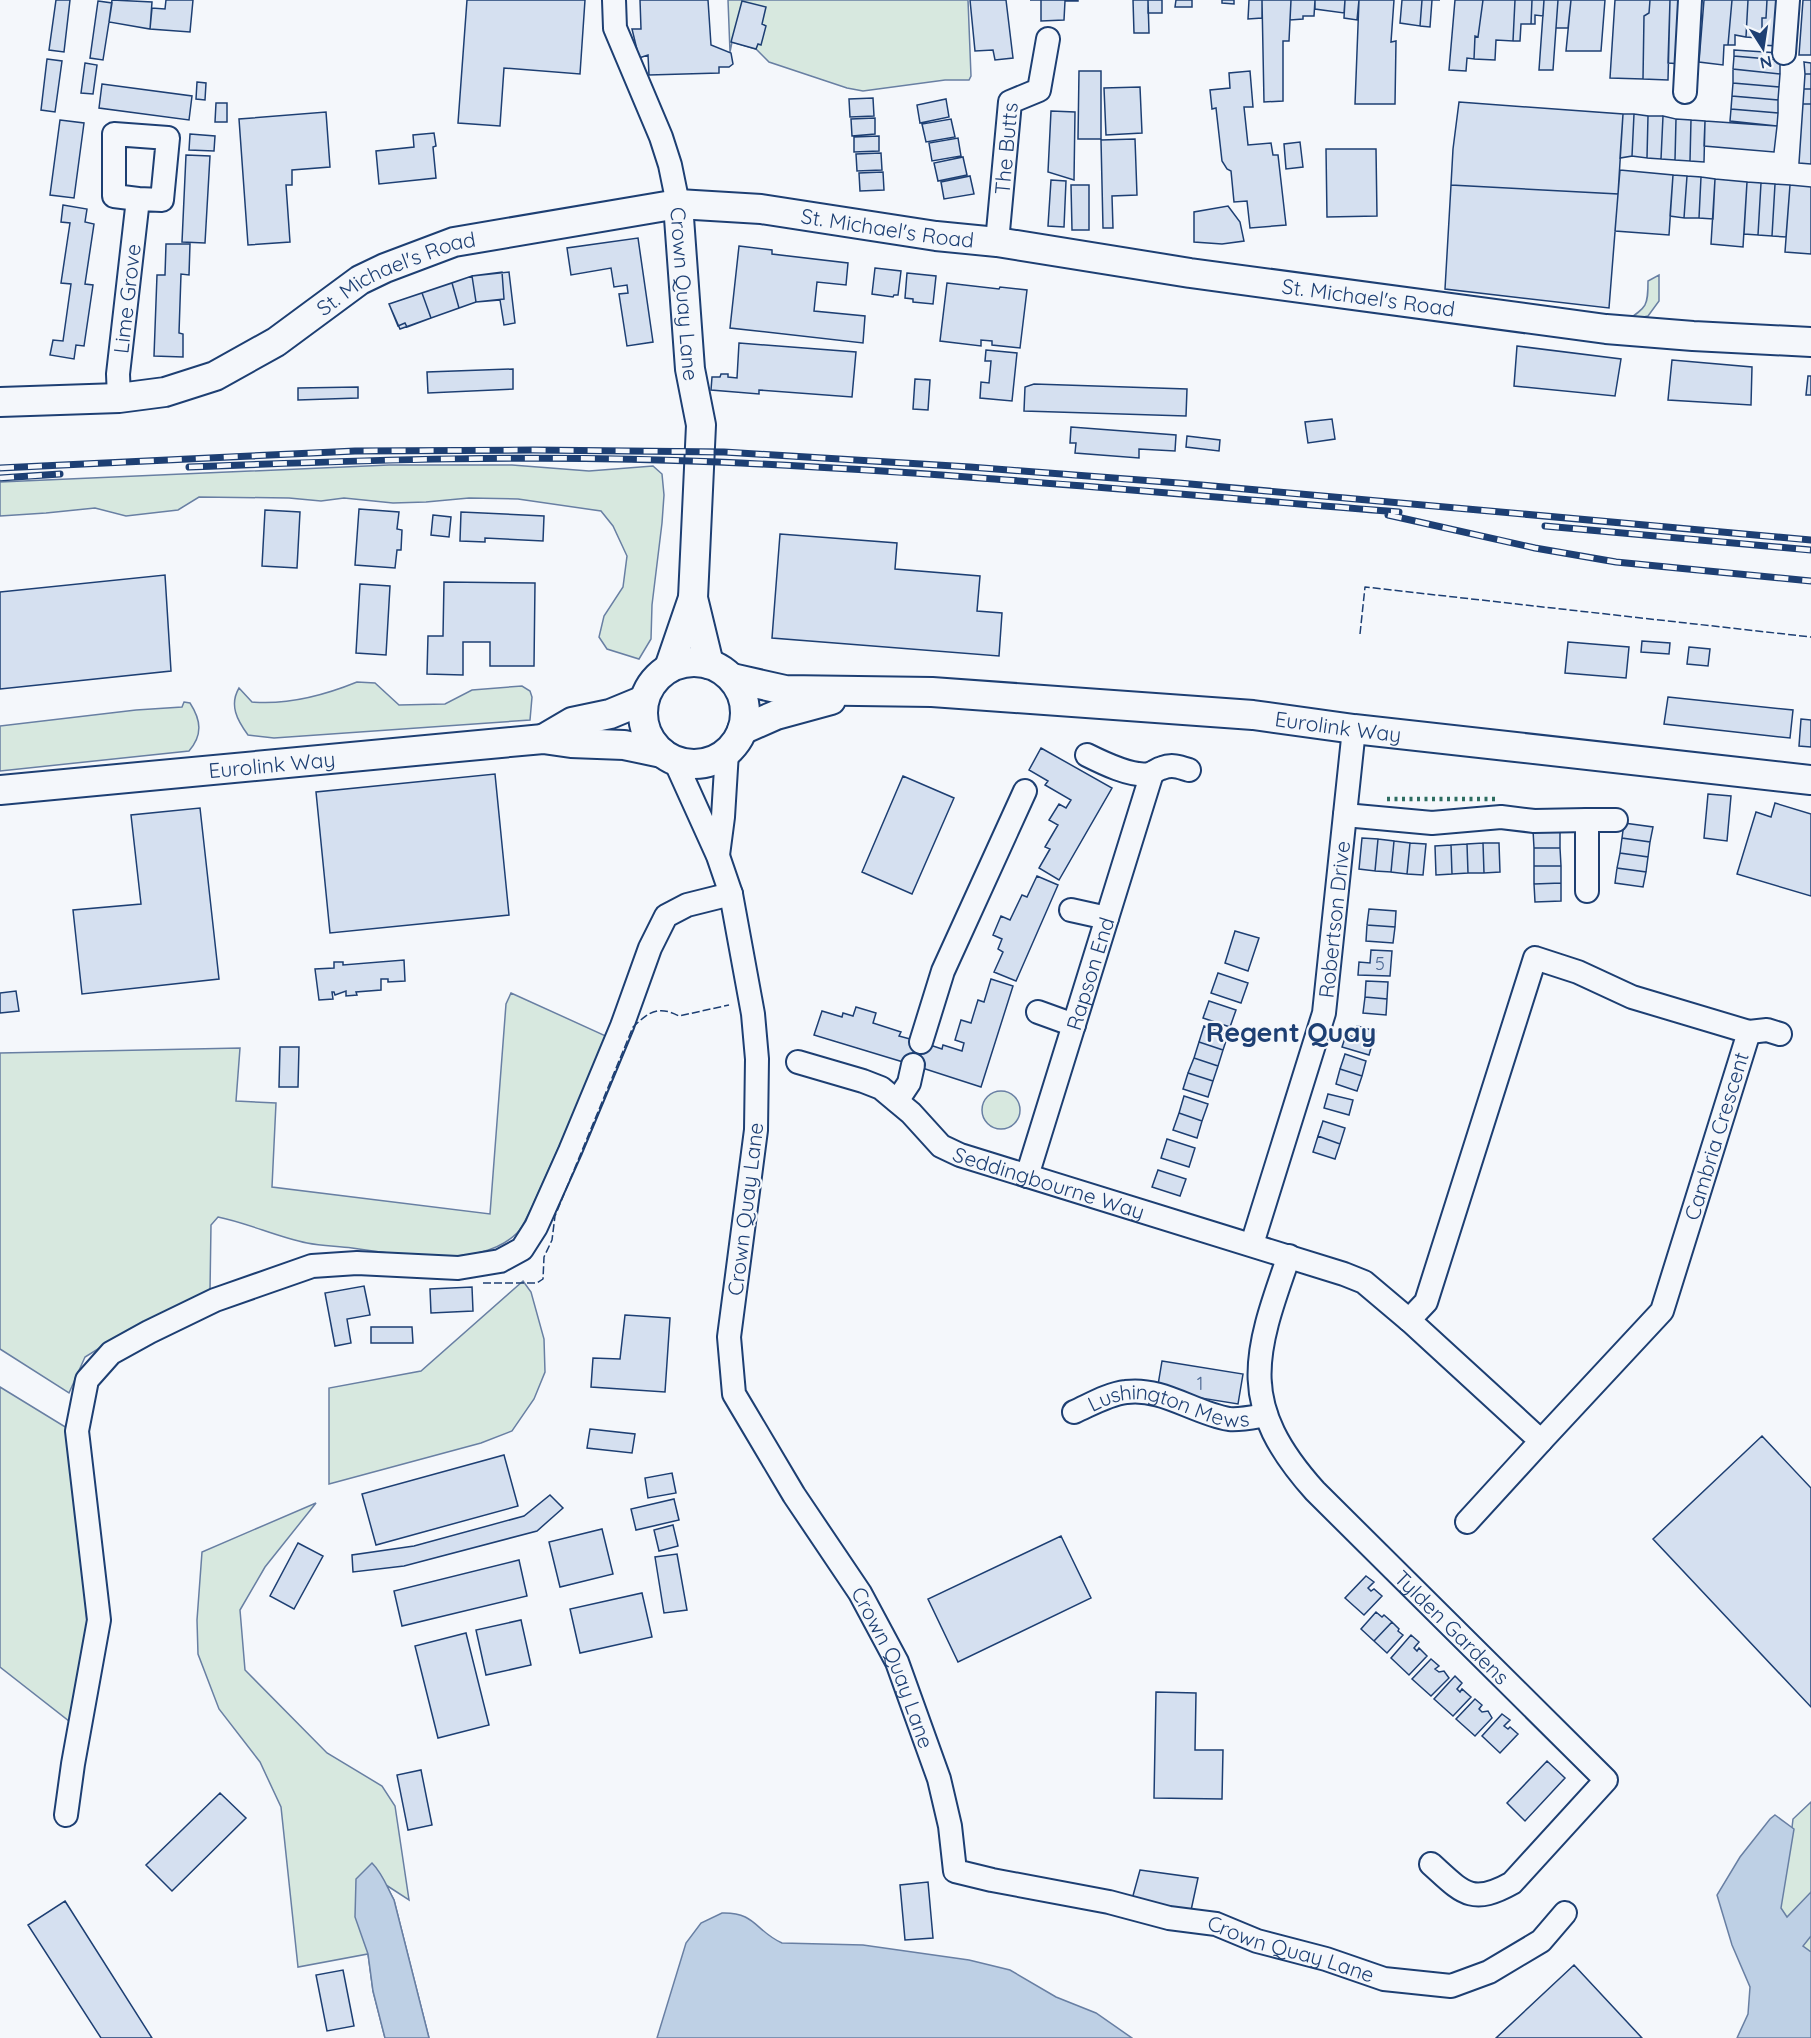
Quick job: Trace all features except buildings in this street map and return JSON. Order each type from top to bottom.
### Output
[{"type":"main road","name":"St. Michael's Road","points":[[0,402],[119,398],[165,392],[215,376],[276,342],[360,280],[454,242],[678,204],[761,209],[936,236],[997,242],[1190,273],[1606,329],[1811,342]]},
{"type":"main road","name":"Crown Quay Lane","points":[[669,668],[693,598],[701,425],[690,369],[678,204]]},
{"type":"main road","name":"Crown Quay Lane","points":[[693,598],[720,671]]},
{"type":"main road","points":[[695,662],[720,671],[740,690],[745,717],[735,741],[715,760],[688,764],[669,757],[652,743],[645,729],[642,715],[644,700],[657,676],[669,668],[682,663],[695,662]]},
{"type":"main road","name":"Eurolink Way","points":[[720,671],[785,690],[932,692],[1253,715],[1354,729],[1811,780]]},
{"type":"main road","name":"Eurolink Way","points":[[735,741],[776,715],[864,690]]},
{"type":"main road","name":"Eurolink Way","points":[[543,739],[572,722],[610,714],[644,700]]},
{"type":"main road","name":"Eurolink Way","points":[[0,790],[543,739],[571,743],[624,745],[669,757]]},
{"type":"street","name":"Crown Quay Lane","points":[[614,0],[615,28],[661,137],[670,165],[678,204]]},
{"type":"street","points":[[1685,92],[1690,0]]},
{"type":"street","points":[[1784,53],[1788,0]]},
{"type":"street","name":"The Butts","points":[[997,242],[1010,102],[1039,90],[1048,39]]},
{"type":"street","name":"Lime Grove","points":[[119,398],[118,374],[138,198]]},
{"type":"street","name":"Robertson Drive","points":[[1252,1244],[1324,1013],[1354,729]]},
{"type":"street","name":"Crown Quay Lane","points":[[718,856],[735,741]]},
{"type":"street","points":[[1087,755],[1113,767],[1140,774],[1152,773],[1172,765],[1189,770]]},
{"type":"street","name":"Crown Quay Lane","points":[[669,757],[718,856],[730,894],[753,1014],[758,1090],[756,1130],[729,1337],[734,1394],[794,1495],[860,1593],[897,1662],[939,1779],[950,1826],[955,1871],[1109,1902],[1169,1918],[1216,1924],[1257,1941],[1326,1959],[1384,1978],[1450,1986],[1489,1972],[1541,1941],[1566,1913]]},
{"type":"street","name":"Rapson End","points":[[1027,1176],[1152,773]]},
{"type":"street","points":[[921,1042],[943,971],[1025,791]]},
{"type":"street","points":[[1345,815],[1432,823],[1501,817],[1534,821],[1616,819]]},
{"type":"street","points":[[1587,820],[1587,891]]},
{"type":"street","points":[[66,1815],[99,1620],[77,1431],[87,1380],[111,1353],[149,1332],[215,1300],[312,1266],[357,1263],[458,1268],[500,1261],[522,1249],[536,1227],[570,1150],[594,1088],[622,1026],[650,948],[666,916],[687,905],[730,894]]},
{"type":"street","points":[[1071,910],[1107,918]]},
{"type":"street","name":"Cambria Crescent","points":[[1408,1320],[1426,1302],[1535,958],[1578,972],[1632,998],[1749,1032],[1662,1311],[1467,1522]]},
{"type":"street","points":[[1038,1012],[1074,1025]]},
{"type":"street","points":[[1749,1032],[1767,1030],[1780,1034]]},
{"type":"street","name":"Seddingbourne Way","points":[[798,1062],[881,1088],[941,1146],[960,1155],[1252,1244]]},
{"type":"street","points":[[897,1101],[909,1083],[913,1065]]},
{"type":"street","points":[[1252,1244],[1364,1282],[1541,1442]]},
{"type":"street","name":"Tylden Gardens","points":[[1289,1256],[1270,1309],[1262,1340],[1259,1368],[1261,1394],[1266,1415],[1278,1442],[1293,1466],[1315,1491],[1606,1780],[1512,1883],[1492,1894],[1472,1895],[1454,1884],[1431,1864]]},
{"type":"street","name":"Lushington Mews","points":[[1074,1412],[1110,1396],[1125,1392],[1144,1392],[1161,1395],[1229,1419],[1266,1415]]},
{"type":"shaded area","points":[[728,0],[968,0],[971,76],[969,80],[945,80],[863,91],[847,88],[769,62],[756,49],[732,42],[730,52]]},
{"type":"shaded area","points":[[1659,275],[1659,301],[1648,316],[1626,321],[1645,305],[1648,296],[1648,281]]},
{"type":"shaded area","points":[[389,465],[512,465],[589,471],[653,466],[662,474],[664,495],[662,523],[652,605],[651,639],[639,659],[607,649],[599,637],[604,616],[623,587],[627,556],[613,526],[601,511],[518,499],[469,498],[393,503],[344,498],[321,501],[289,498],[199,497],[178,510],[126,516],[95,508],[0,516],[0,482]]},
{"type":"shaded area","points":[[357,682],[375,683],[399,705],[445,704],[472,690],[522,686],[530,691],[532,697],[530,720],[274,738],[248,735],[236,712],[235,700],[239,688],[252,702],[265,703],[319,695]]},
{"type":"shaded area","points":[[184,702],[190,703],[194,709],[199,727],[197,739],[189,751],[0,771],[0,726],[182,707]]},
{"type":"shaded area","points":[[511,993],[608,1037],[525,1221],[517,1233],[501,1245],[461,1256],[392,1254],[307,1243],[218,1217],[211,1225],[210,1291],[179,1308],[130,1329],[85,1357],[69,1393],[0,1349],[0,1053],[240,1048],[236,1101],[276,1103],[272,1187],[490,1214],[506,1004]]},
{"type":"shaded area","points":[[1001,1091],[1014,1097],[1020,1110],[1014,1123],[1001,1129],[988,1123],[982,1110],[988,1097]]},
{"type":"shaded area","points":[[523,1281],[531,1292],[544,1339],[545,1372],[534,1399],[512,1431],[481,1443],[329,1484],[329,1388],[421,1371]]},
{"type":"shaded area","points":[[0,1387],[67,1428],[84,1549],[87,1627],[75,1707],[69,1721],[0,1667]]},
{"type":"shaded area","points":[[316,1503],[265,1567],[240,1610],[245,1670],[327,1753],[382,1786],[395,1806],[409,1900],[386,1885],[394,1900],[429,2038],[385,2038],[373,1991],[368,1954],[298,1967],[281,1807],[260,1762],[219,1709],[198,1654],[197,1620],[202,1552]]},
{"type":"shaded area","points":[[1811,1802],[1811,1970],[1766,1880],[1791,1836],[1793,1819]]},
{"type":"water","points":[[1775,1815],[1794,1829],[1781,1908],[1787,1917],[1811,1892],[1811,1936],[1803,1946],[1811,1952],[1811,2038],[1737,2038],[1748,2014],[1750,1987],[1732,1945],[1717,1895],[1740,1857]]},
{"type":"water","points":[[372,1863],[382,1876],[394,1900],[429,2038],[385,2038],[373,1991],[368,1954],[355,1917],[356,1879]]},
{"type":"water","points":[[722,1913],[749,1919],[782,1943],[863,1945],[969,1960],[1010,1970],[1056,1997],[1096,2013],[1132,2038],[657,2038],[686,1943],[701,1923]]},
{"type":"railway","points":[[0,468],[355,451],[724,452],[1179,483],[1811,540]]},
{"type":"railway","points":[[189,467],[520,458],[718,462],[974,477],[1399,512]]},
{"type":"railway","points":[[0,478],[60,474]]},
{"type":"railway","points":[[1388,515],[1535,548],[1616,562],[1811,581]]},
{"type":"railway","points":[[1545,526],[1811,550]]},
{"type":"hedge","points":[[1387,799],[1495,799]]},
{"type":"fence","points":[[1360,634],[1365,587],[1811,637]]},
{"type":"fence","points":[[483,1283],[537,1283],[543,1279],[544,1257],[552,1240],[555,1216],[633,1027],[654,1012],[665,1011],[679,1016],[729,1005]]},
{"type":"district","name":"Regent Quay","points":[[1291,1032]]}]
